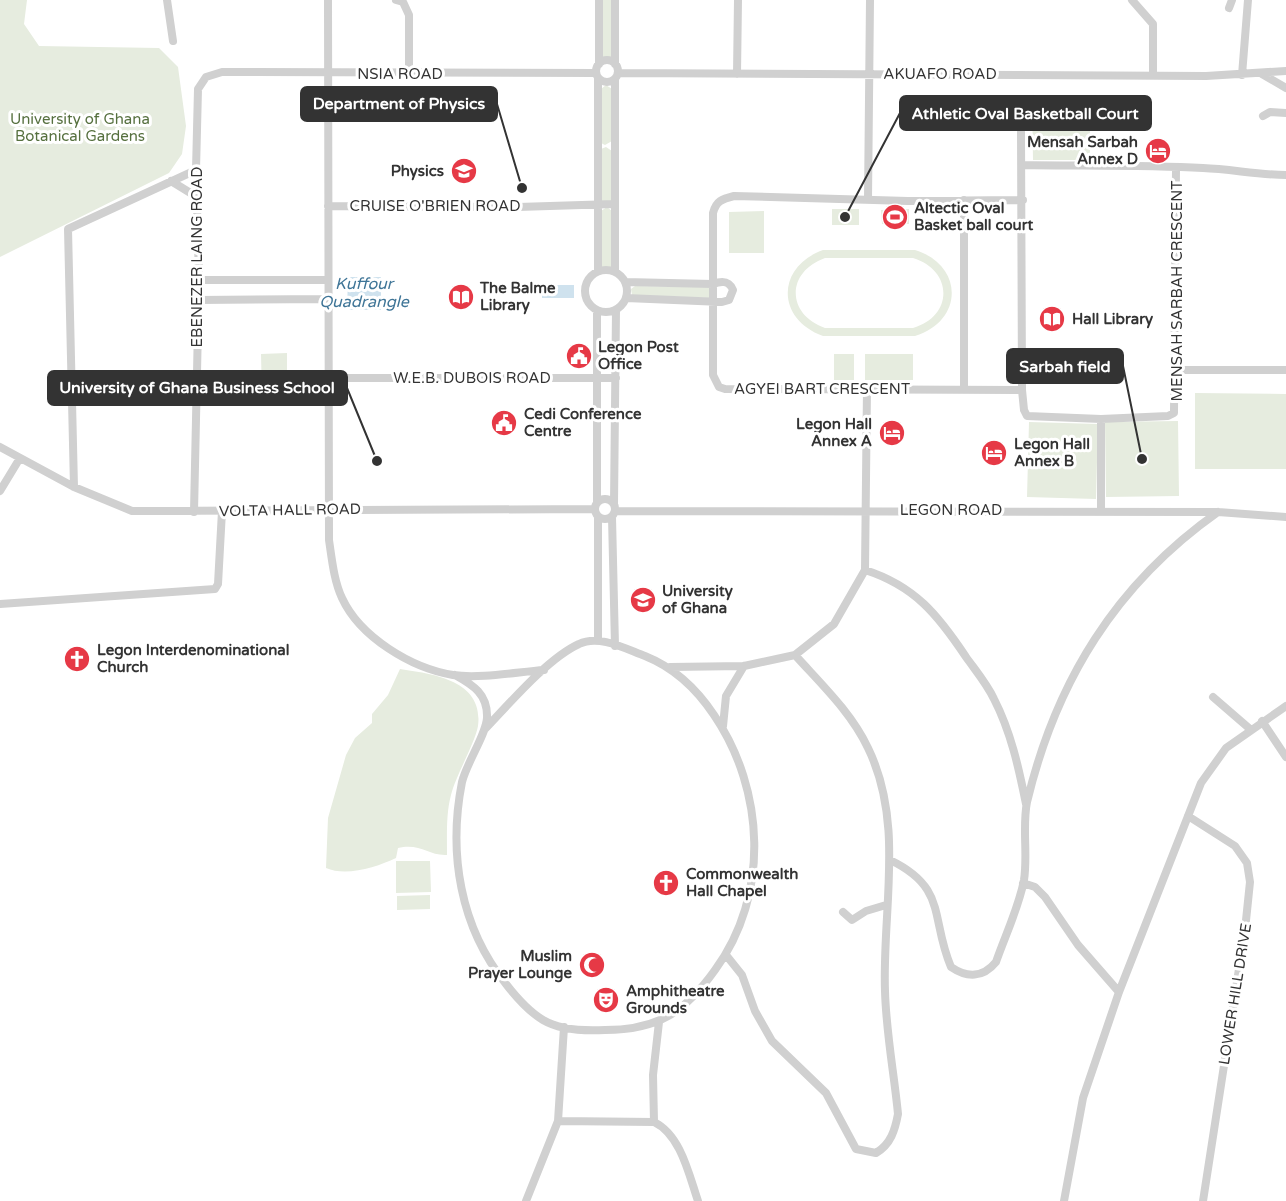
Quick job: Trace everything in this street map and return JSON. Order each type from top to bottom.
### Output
[{"type":"street","points":[[167,0],[173,40]]},
{"type":"street","points":[[328,0],[329,540],[336,580],[344,601],[354,617],[402,656],[428,669],[455,675],[544,670]]},
{"type":"street","points":[[396,0],[403,2],[410,15],[410,74]]},
{"type":"street","points":[[598,0],[598,271]]},
{"type":"street","points":[[615,0],[615,271],[625,282],[626,298],[616,310],[615,646]]},
{"type":"street","points":[[736,74],[738,0]]},
{"type":"street","points":[[868,199],[870,0]]},
{"type":"street","points":[[1132,0],[1153,24],[1153,75]]},
{"type":"street","points":[[1242,75],[1248,0]]},
{"type":"street","points":[[599,64],[605,60],[615,64]]},
{"type":"street","name":"AKUAFO ROAD","points":[[616,76],[736,74],[1242,75],[1286,71]]},
{"type":"street","name":"NSIA ROAD","points":[[206,78],[222,72],[597,75]]},
{"type":"street","points":[[1262,74],[1286,88]]},
{"type":"street","points":[[597,75],[604,82],[616,76]]},
{"type":"street","name":"EBENEZER LAING ROAD","points":[[194,512],[199,280],[196,170],[198,90],[206,78]]},
{"type":"street","points":[[1263,116],[1270,112],[1286,113]]},
{"type":"street","points":[[1021,132],[1022,390]]},
{"type":"street","name":"MENSAH SARBAH CRESCENT","points":[[1022,165],[1176,169],[1174,413],[1168,416],[1101,419],[1030,417],[1024,410],[1022,390]]},
{"type":"street","points":[[1176,169],[1201,168],[1235,170],[1245,174],[1286,175]]},
{"type":"street","points":[[74,487],[68,229],[196,170]]},
{"type":"street","points":[[171,182],[197,197]]},
{"type":"street","name":"AGYEI BART CRESCENT","points":[[1022,390],[720,387],[713,375],[713,213],[715,205],[723,199],[734,196],[1023,200]]},
{"type":"street","points":[[964,200],[964,389]]},
{"type":"street","name":"CRUISE O'BRIEN ROAD","points":[[328,206],[518,207],[614,204]]},
{"type":"street","points":[[615,271],[598,271],[589,278],[585,292],[590,305],[597,311],[616,310]]},
{"type":"street","points":[[199,280],[328,280]]},
{"type":"street","points":[[625,282],[713,284],[726,282],[733,290],[726,302],[626,298]]},
{"type":"street","points":[[198,300],[328,299]]},
{"type":"street","points":[[597,311],[598,641]]},
{"type":"street","points":[[1176,370],[1286,370]]},
{"type":"street","name":"W.E.B. DUBOIS ROAD","points":[[329,378],[616,378]]},
{"type":"street","points":[[670,667],[701,696],[723,728],[741,765],[752,802],[755,839],[746,906],[726,955],[702,989],[670,1017],[632,1030],[591,1030],[564,1027],[544,1021],[521,1003],[483,954],[462,895],[456,841],[457,813],[463,778],[472,753],[485,729],[544,670],[579,644],[598,641],[670,667],[744,666],[795,655],[834,624],[865,570],[867,388]]},
{"type":"street","points":[[1101,419],[1101,511]]},
{"type":"street","name":"VOLTA HALL ROAD","points":[[0,447],[74,487],[132,511],[597,509]]},
{"type":"street","points":[[0,491],[20,458]]},
{"type":"street","points":[[597,509],[606,499],[614,511]]},
{"type":"street","points":[[597,509],[603,520],[614,511]]},
{"type":"street","points":[[0,604],[215,589],[218,584],[222,511]]},
{"type":"street","name":"LEGON ROAD","points":[[614,511],[1218,512],[1286,517]]},
{"type":"street","points":[[890,860],[913,873],[928,889],[934,900],[951,967],[970,975],[981,974],[996,962],[1023,883],[1027,806],[1051,722],[1064,693],[1100,628],[1157,561],[1218,512]]},
{"type":"street","points":[[865,570],[883,576],[906,589],[930,608],[947,629],[994,699],[1013,749],[1027,806]]},
{"type":"street","points":[[726,955],[742,975],[755,1011],[772,1041],[826,1093],[856,1149],[876,1153],[888,1143],[898,1114],[885,993],[886,904],[890,860],[888,819],[869,749],[834,698],[795,655]]},
{"type":"street","points":[[723,728],[726,696],[744,666]]},
{"type":"street","points":[[455,675],[476,687],[482,695],[487,719],[485,729]]},
{"type":"street","points":[[1213,697],[1250,729]]},
{"type":"street","points":[[1064,1201],[1083,1098],[1119,992],[1201,783],[1218,758],[1250,729],[1286,706]]},
{"type":"street","points":[[1262,721],[1286,757]]},
{"type":"street","name":"LOWER HILL DRIVE","points":[[1188,816],[1235,846],[1247,863],[1250,882],[1245,930],[1203,1201]]},
{"type":"street","points":[[1023,883],[1035,887],[1045,897],[1078,945],[1119,992]]},
{"type":"street","points":[[843,912],[852,920],[886,904]]},
{"type":"street","points":[[654,1122],[653,1075],[658,1022]]},
{"type":"street","points":[[526,1201],[541,1158],[558,1121],[564,1027]]},
{"type":"street","points":[[558,1121],[654,1122],[664,1127],[674,1139],[698,1201]]},
{"type":"green space","name":"University of Ghana Botanical Gardens","points":[[0,0],[27,0],[24,24],[39,46],[159,48],[178,67],[186,126],[182,154],[169,173],[0,257]]},
{"type":"green space","points":[[601,0],[612,0],[611,58],[608,60],[602,58]]},
{"type":"green space","points":[[606,85],[612,89],[612,141],[605,145],[601,143],[601,89]]},
{"type":"green space","points":[[1090,98],[1090,160],[1033,160],[1032,99]]},
{"type":"green space","points":[[606,147],[612,151],[611,201],[602,201],[601,149]]},
{"type":"green space","points":[[607,207],[612,211],[612,267],[608,269],[602,267],[601,211]]},
{"type":"green space","points":[[832,209],[859,209],[859,225],[832,225]]},
{"type":"green space","name":"Altectic Oval Basket ball court","points":[[909,209],[909,224],[882,224],[881,210]]},
{"type":"green space","points":[[764,211],[764,253],[729,253],[729,212]]},
{"type":"green space","points":[[823,250],[915,250],[931,257],[943,268],[952,293],[949,306],[943,318],[931,329],[915,336],[823,336],[808,328],[797,318],[790,306],[788,293],[790,280],[797,268],[808,258]],"holes":[[[825,258],[913,258],[936,272],[943,293],[942,304],[936,314],[913,328],[825,328],[812,322],[803,313],[798,303],[796,293],[803,273],[812,264]]]},
{"type":"green space","points":[[635,286],[709,287],[713,291],[709,298],[632,295],[631,289]]},
{"type":"green space","points":[[287,353],[287,396],[262,396],[261,354]]},
{"type":"green space","points":[[834,354],[854,354],[854,380],[834,380]]},
{"type":"green space","points":[[865,354],[913,354],[913,380],[865,380]]},
{"type":"green space","points":[[1195,393],[1286,394],[1286,469],[1195,469]]},
{"type":"green space","points":[[1178,421],[1179,496],[1106,497],[1105,422]]},
{"type":"green space","points":[[1029,422],[1098,424],[1096,499],[1027,497]]},
{"type":"green space","points":[[400,669],[441,677],[454,682],[473,698],[478,711],[476,733],[449,802],[447,855],[413,847],[398,848],[396,858],[380,865],[352,871],[334,871],[326,868],[328,818],[346,755],[355,738],[372,723],[372,714],[388,695]]},
{"type":"green space","points":[[396,861],[430,861],[431,892],[396,893]]},
{"type":"green space","points":[[430,895],[430,909],[397,910],[397,896]]},
{"type":"water","name":"Kuffour Quadrangle","points":[[348,277],[381,277],[381,310],[347,310]]},
{"type":"water","points":[[542,285],[574,285],[574,298],[542,298]]},
{"type":"place","name":"Mensah Sarbah Annex D","points":[[1158,151]]},
{"type":"place","name":"Physics","points":[[464,171]]},
{"type":"place","name":"Department of Physics","points":[[522,188]]},
{"type":"place","name":"Athletic Oval Basketball Court","points":[[845,217]]},
{"type":"place","name":"Altectic Oval Basket ball court","points":[[895,217]]},
{"type":"place","name":"The Balme Library","points":[[461,297]]},
{"type":"place","name":"Hall Library","points":[[1052,319]]},
{"type":"place","name":"Legon Post Office","points":[[579,356]]},
{"type":"place","name":"Cedi Conference Centre","points":[[504,423]]},
{"type":"place","name":"Legon Hall Annex A","points":[[892,433]]},
{"type":"place","name":"Legon Hall Annex B","points":[[994,453]]},
{"type":"place","name":"Sarbah field","points":[[1142,459]]},
{"type":"place","name":"University of Ghana Business School","points":[[377,461]]},
{"type":"place","name":"University of Ghana","points":[[643,600]]},
{"type":"place","name":"Legon Interdenominational Church","points":[[77,659]]},
{"type":"place","name":"Commonwealth Hall Chapel","points":[[666,883]]},
{"type":"place","name":"Muslim Prayer Lounge","points":[[592,965]]},
{"type":"place","name":"Amphitheatre Grounds","points":[[606,1000]]}]
